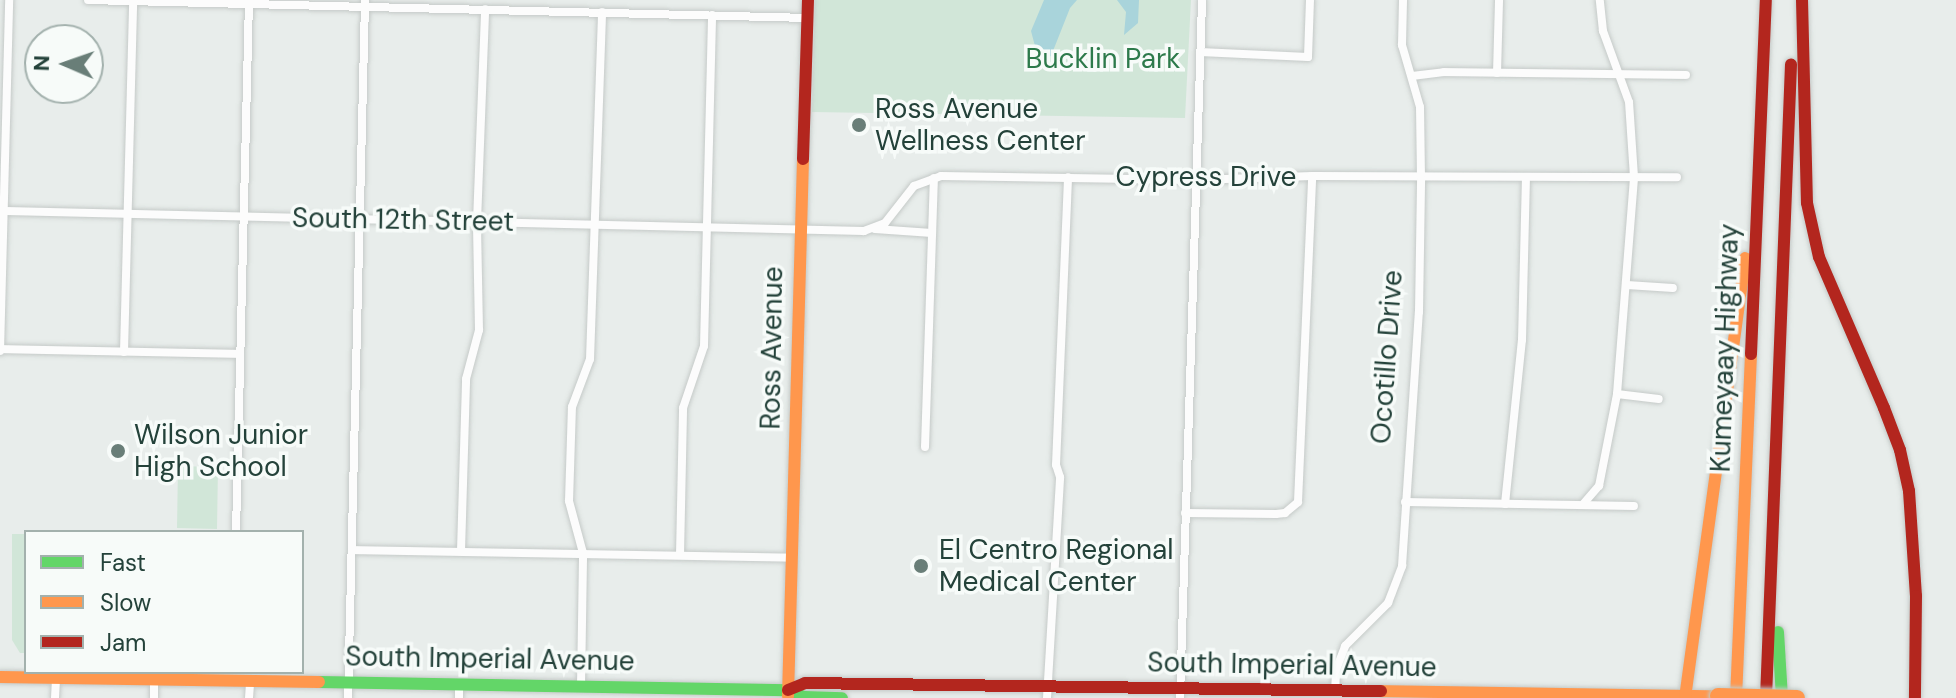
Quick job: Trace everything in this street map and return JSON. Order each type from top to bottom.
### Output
[{"type":"main road","name":"Ross Avenue","points":[[788,694],[808,0]]},
{"type":"main road","name":"Kumeyaay Highway","points":[[1736,698],[1766,0]]},
{"type":"main road","name":"Kumeyaay Highway","points":[[1766,698],[1794,0]]},
{"type":"main road","points":[[1802,0],[1807,203],[1819,257],[1884,408],[1900,450],[1909,491],[1916,596],[1915,698]]},
{"type":"main road","points":[[1685,697],[1745,259],[1757,201]]},
{"type":"main road","points":[[1771,564],[1777,588],[1782,698]]},
{"type":"main road","name":"South Imperial Avenue","points":[[0,677],[154,680],[232,677],[250,690],[572,691],[788,694],[842,698]]},
{"type":"main road","name":"South Imperial Avenue","points":[[788,694],[805,683],[918,691],[1048,693],[1797,698]]},
{"type":"street","points":[[9,0],[6,211],[0,350],[240,354]]},
{"type":"street","points":[[88,0],[365,3],[807,18]]},
{"type":"street","points":[[124,352],[133,0]]},
{"type":"street","points":[[579,12],[580,0]]},
{"type":"street","points":[[1180,694],[1202,0]]},
{"type":"street","points":[[1200,52],[1308,57],[1310,0]]},
{"type":"street","name":"Ocotillo Drive","points":[[1334,695],[1336,670],[1345,646],[1388,603],[1402,566],[1419,312],[1421,178],[1420,107],[1402,45],[1403,0]]},
{"type":"street","points":[[1497,73],[1499,0]]},
{"type":"street","points":[[1584,503],[1599,486],[1617,394],[1634,177],[1629,102],[1603,31],[1600,0]]},
{"type":"street","points":[[236,530],[249,2]]},
{"type":"street","points":[[349,691],[365,3]]},
{"type":"street","points":[[461,551],[466,379],[479,330],[477,222],[485,9]]},
{"type":"street","points":[[572,691],[583,553],[569,501],[572,407],[590,359],[602,12]]},
{"type":"street","points":[[680,555],[683,408],[704,346],[712,15]]},
{"type":"street","points":[[1412,76],[1444,72],[1686,75]]},
{"type":"street","points":[[1185,513],[1276,514],[1294,509],[1300,493],[1312,176]]},
{"type":"street","points":[[1048,693],[1060,477],[1056,465],[1068,177]]},
{"type":"street","points":[[1505,504],[1522,340],[1526,177]]},
{"type":"street","name":"Cypress Drive","points":[[934,178],[1677,177]]},
{"type":"street","points":[[874,229],[885,223],[914,186],[934,178],[925,447]]},
{"type":"street","name":"South 12th Street","points":[[6,211],[800,230]]},
{"type":"street","points":[[800,230],[874,229],[932,233]]},
{"type":"street","points":[[1627,285],[1673,288]]},
{"type":"street","points":[[1617,394],[1659,399]]},
{"type":"street","points":[[1405,502],[1634,506]]},
{"type":"street","points":[[352,550],[792,558]]},
{"type":"street","points":[[55,698],[56,678]]},
{"type":"street","points":[[154,680],[154,698]]},
{"type":"green space","name":"Bucklin Park","points":[[815,0],[1191,0],[1185,118],[812,112]]},
{"type":"green space","points":[[178,466],[218,467],[217,529],[177,528]]},
{"type":"green space","points":[[12,534],[24,534],[24,653],[20,653],[12,640]]},
{"type":"water","points":[[1044,0],[1077,0],[1070,8],[1051,56],[1039,61],[1031,31]]},
{"type":"water","points":[[1117,0],[1139,0],[1138,23],[1124,35],[1126,12]]},
{"type":"traffic: fast","points":[[1778,632],[1782,698]]},
{"type":"traffic: fast","points":[[319,682],[788,690],[804,697],[842,698]]},
{"type":"traffic: slow","points":[[788,696],[803,159]]},
{"type":"traffic: slow","points":[[1685,698],[1745,258]]},
{"type":"traffic: slow","points":[[1736,698],[1751,354]]},
{"type":"traffic: slow","points":[[0,677],[319,682]]},
{"type":"traffic: slow","points":[[1381,691],[1718,696]]},
{"type":"traffic: slow","points":[[1718,696],[1797,698]]},
{"type":"traffic: jam","points":[[803,159],[808,0]]},
{"type":"traffic: jam","points":[[1751,354],[1766,0]]},
{"type":"traffic: jam","points":[[1802,0],[1807,203],[1819,257],[1884,408],[1900,450],[1909,491],[1916,596],[1915,698]]},
{"type":"traffic: jam","points":[[1766,698],[1791,64]]},
{"type":"traffic: jam","points":[[788,690],[805,683],[1381,691]]},
{"type":"place","name":"Ross Avenue Wellness Center","points":[[859,125]]},
{"type":"place","name":"Wilson Junior High School","points":[[118,451]]},
{"type":"place","name":"El Centro Regional Medical Center","points":[[921,566]]}]
